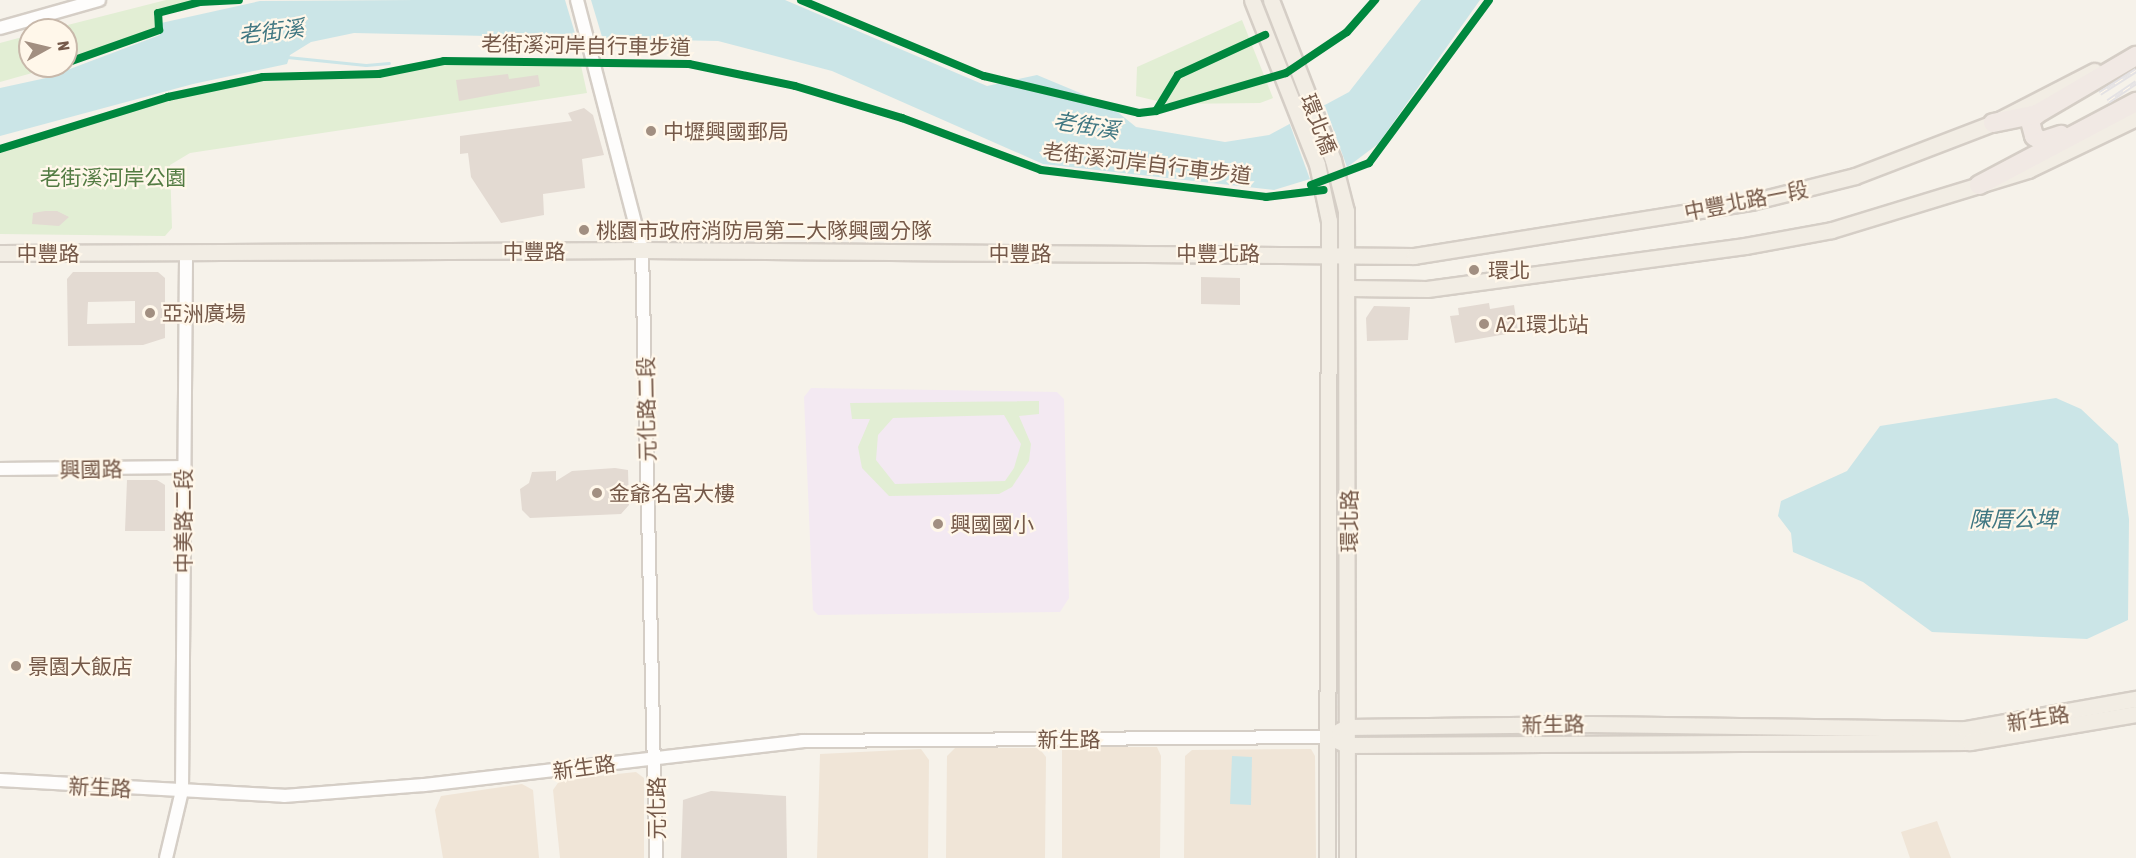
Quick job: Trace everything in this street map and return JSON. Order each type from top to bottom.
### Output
[{"type":"highway","points":[[1993,123],[2037,114],[2136,56]]},
{"type":"highway","points":[[2037,114],[2031,128],[2042,141],[2132,110]]},
{"type":"highway","points":[[1979,185],[2132,110]]},
{"type":"main road","name":"環北橋","points":[[1252,0],[1324,190]]},
{"type":"main road","name":"環北橋","points":[[1271,0],[1341,184]]},
{"type":"main road","name":"中豐北路一段","points":[[1328,254],[1414,256],[1752,202],[1897,164],[1993,123],[2136,46]]},
{"type":"main road","name":"環北路","points":[[1341,184],[1349,254],[1350,288],[1347,858]]},
{"type":"main road","name":"中豐北路一段","points":[[1350,288],[1427,289],[1745,246],[1891,215],[1979,185]]},
{"type":"main road","name":"環北路","points":[[1324,190],[1328,254],[1327,858]]},
{"type":"main road","name":"中豐路","points":[[0,253],[642,250],[1068,253]]},
{"type":"main road","name":"中豐北路","points":[[1068,253],[1328,254]]},
{"type":"main road","points":[[1328,254],[1350,288]]},
{"type":"main road","name":"新生路","points":[[1326,737],[1347,727],[1591,724],[1965,729],[2136,699]]},
{"type":"main road","points":[[1326,737],[1347,745],[1970,742],[2136,714]]},
{"type":"street","points":[[0,28],[99,0]]},
{"type":"street","name":"元化路二段","points":[[577,0],[597,66],[642,250],[656,758]]},
{"type":"street","name":"中美路二段","points":[[166,858],[182,791],[182,467],[186,252]]},
{"type":"street","name":"興國路","points":[[0,470],[182,467]]},
{"type":"street","name":"新生路","points":[[0,780],[182,791],[326,794],[802,741],[1326,737]]},
{"type":"street","name":"元化路","points":[[656,758],[656,858]]},
{"type":"shaded area","name":"興國國小","points":[[811,388],[1057,392],[1064,399],[1069,598],[1060,612],[818,615],[813,610],[804,397]]},
{"type":"shaded area","points":[[1062,747],[1157,747],[1161,756],[1160,858],[1062,858]]},
{"type":"shaded area","points":[[955,748],[1039,748],[1046,757],[1045,858],[946,858],[947,756]]},
{"type":"shaded area","points":[[921,749],[929,760],[928,858],[817,858],[820,754]]},
{"type":"shaded area","points":[[1311,749],[1315,756],[1316,858],[1184,858],[1185,756],[1192,750]]},
{"type":"shaded area","points":[[636,772],[644,778],[644,858],[560,858],[553,790],[560,780]]},
{"type":"shaded area","points":[[522,784],[533,790],[539,858],[443,858],[435,810],[441,796]]},
{"type":"shaded area","points":[[1937,821],[1951,858],[1910,858],[1901,832]]},
{"type":"green space","points":[[166,0],[239,0],[199,2],[159,13],[159,30],[78,59],[78,22]]},
{"type":"green space","points":[[1242,20],[1273,98],[1260,103],[1170,104],[1136,96],[1137,67]]},
{"type":"green space","points":[[18,38],[18,77],[0,82],[0,43]]},
{"type":"green space","name":"老街溪河岸公園","points":[[541,59],[580,61],[587,93],[190,153],[170,165],[172,228],[165,236],[0,234],[0,149],[168,97],[263,77],[379,74],[444,61]]},
{"type":"green space","points":[[1039,401],[1039,414],[1019,416],[1031,444],[1029,461],[1012,487],[999,494],[889,496],[862,468],[858,447],[870,419],[852,419],[850,403]],"holes":[[[1004,415],[1021,444],[1014,468],[1005,481],[895,484],[876,460],[878,435],[893,418]]]},
{"type":"water","name":"老街溪","points":[[785,0],[987,86],[1037,75],[1109,105],[1136,127],[1225,142],[1269,135],[1349,92],[1421,0],[1480,0],[1378,144],[1346,168],[1274,190],[1043,164],[832,71],[718,41],[354,33],[311,42],[290,55],[287,64],[193,84],[0,136],[0,88],[46,78],[78,78],[78,66],[160,35],[161,23],[260,1]]},
{"type":"water","name":"陳厝公埤","points":[[2056,398],[2081,409],[2118,444],[2129,519],[2128,620],[2087,639],[1932,632],[1863,582],[1793,552],[1791,533],[1778,516],[1781,501],[1847,471],[1880,426]]},
{"type":"water","points":[[1232,756],[1252,757],[1251,805],[1230,804]]},
{"type":"pier","points":[[565,0],[591,0],[603,40],[577,40]]},
{"type":"pier","points":[[1325,106],[1348,170],[1311,182],[1289,122]]},
{"type":"building","points":[[508,74],[509,79],[538,75],[540,86],[459,101],[456,80]]},
{"type":"building","points":[[584,108],[593,115],[604,155],[582,159],[585,188],[543,194],[544,215],[501,223],[471,177],[468,153],[460,154],[460,136],[572,121],[568,113]]},
{"type":"building","points":[[57,211],[69,217],[59,226],[32,224],[33,213]]},
{"type":"building","name":"亞洲廣場","points":[[73,272],[158,272],[165,278],[165,338],[143,345],[68,346],[67,279]],"holes":[[[135,301],[135,323],[87,324],[88,302]]]},
{"type":"building","points":[[1201,277],[1240,278],[1240,305],[1201,304]]},
{"type":"building","name":"A21環北站","points":[[1489,303],[1490,309],[1514,305],[1518,332],[1455,343],[1450,316],[1459,315],[1458,308]]},
{"type":"building","points":[[1374,306],[1410,307],[1408,340],[1367,341],[1366,318]]},
{"type":"building","name":"金爺名宮大樓","points":[[615,468],[628,470],[629,505],[621,514],[530,518],[522,510],[520,489],[529,483],[532,472],[556,471],[556,481],[572,471]]},
{"type":"building","points":[[127,480],[157,480],[165,485],[165,531],[125,531]]},
{"type":"building","points":[[711,791],[786,796],[787,858],[681,858],[683,800]]},
{"type":"waterway","points":[[287,57],[366,65],[389,63]]},
{"type":"railway","points":[[2100,93],[2136,70]]},
{"type":"railway","points":[[2108,101],[2136,82]]},
{"type":"cycle path","points":[[78,59],[159,30],[158,13],[200,2],[239,0]]},
{"type":"cycle path","points":[[801,0],[984,76],[1139,113],[1156,111],[1178,75],[1265,35]]},
{"type":"cycle path","points":[[1156,111],[1286,73],[1347,32],[1375,0]]},
{"type":"cycle path","points":[[1311,185],[1369,163],[1489,0]]},
{"type":"cycle path","name":"老街溪河岸自行車步道","points":[[0,149],[168,97],[263,77],[379,74],[444,61],[689,64],[795,86],[902,118],[1041,170],[1266,197],[1324,190]]},
{"type":"place","name":"中壢興國郵局","points":[[651,131]]},
{"type":"place","name":"桃園市政府消防局第二大隊興國分隊","points":[[584,230]]},
{"type":"place","name":"環北","points":[[1474,270]]},
{"type":"place","name":"亞洲廣場","points":[[150,313]]},
{"type":"place","name":"A21環北站","points":[[1484,324]]},
{"type":"place","name":"金爺名宮大樓","points":[[597,493]]},
{"type":"place","name":"興國國小","points":[[938,524]]},
{"type":"place","name":"景園大飯店","points":[[16,666]]}]
